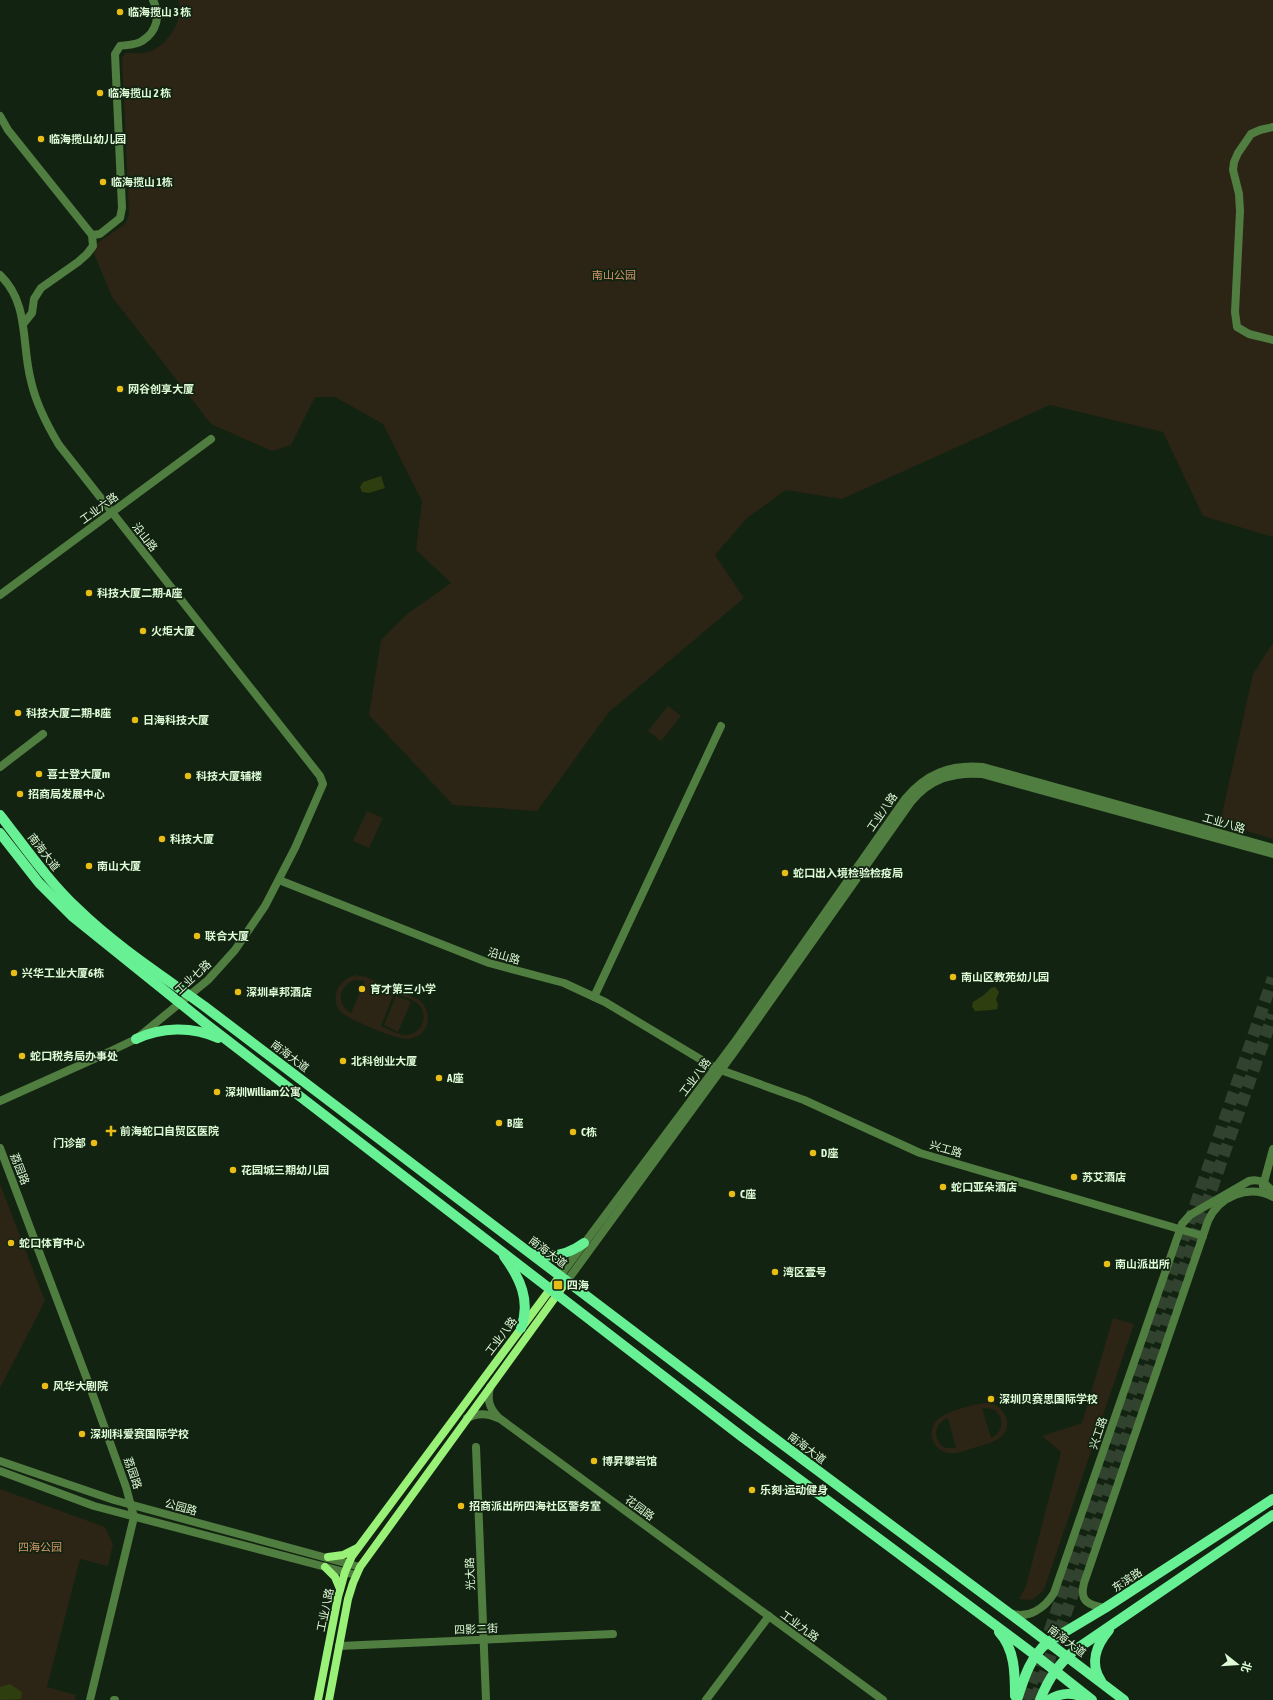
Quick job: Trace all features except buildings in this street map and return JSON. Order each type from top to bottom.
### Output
[{"type":"main road","name":"南海大道","points":[[0,815],[47,876],[78,910],[166,980],[190,996],[758,1426],[1124,1700]]},
{"type":"main road","name":"南海大道","points":[[0,833],[39,883],[72,916],[180,1004],[741,1436],[1055,1670],[1091,1700]]},
{"type":"main road","points":[[136,1039],[151,1033],[179,1029],[212,1035],[230,1043]]},
{"type":"main road","points":[[527,1251],[540,1255],[560,1254],[573,1250],[584,1243]]},
{"type":"main road","points":[[499,1249],[512,1268],[523,1290],[525,1309],[521,1328]]},
{"type":"main road","name":"工业八路","points":[[329,1700],[348,1599],[360,1567],[490,1386],[563,1279]]},
{"type":"main road","name":"工业八路","points":[[318,1700],[340,1590],[348,1563],[359,1546],[521,1328],[554,1291]]},
{"type":"main road","name":"东滨路","points":[[1016,1700],[1035,1655],[1048,1642],[1105,1608],[1273,1499]]},
{"type":"main road","points":[[1040,1700],[1048,1681],[1067,1656],[1273,1515]]},
{"type":"main road","points":[[328,1557],[343,1555],[359,1546]]},
{"type":"main road","points":[[325,1567],[335,1577],[340,1590]]},
{"type":"main road","points":[[1104,1685],[1099,1679],[1095,1665],[1097,1650],[1108,1630],[1120,1620]]},
{"type":"main road","points":[[990,1622],[1003,1636],[1012,1657],[1016,1700]]},
{"type":"main road","points":[[1049,1700],[1066,1693],[1091,1700]]},
{"type":"street","points":[[92,235],[100,234],[120,218],[122,213],[115,54],[120,46],[138,43],[149,35],[157,23],[158,13],[153,0]]},
{"type":"street","points":[[0,116],[8,130],[92,235],[93,246],[87,254],[36,293],[32,313],[24,323]]},
{"type":"street","points":[[1273,127],[1251,134],[1238,153],[1234,162],[1233,170],[1239,194],[1240,212],[1234,312],[1237,327],[1249,334],[1273,340]]},
{"type":"street","name":"沿山路","points":[[0,275],[12,289],[24,323],[27,362],[31,381],[44,416],[59,445],[320,776],[323,784],[322,788]]},
{"type":"street","name":"工业六路","points":[[0,595],[211,439]]},
{"type":"street","points":[[594,997],[721,726]]},
{"type":"street","points":[[0,766],[43,734]]},
{"type":"street","name":"工业八路","points":[[563,1279],[584,1243],[718,1069],[905,799],[916,787],[934,775],[958,767],[971,766],[994,770],[1273,848]]},
{"type":"street","name":"工业八路","points":[[563,1279],[920,791],[937,781],[959,774],[993,776],[1273,854]]},
{"type":"street","name":"工业七路","points":[[0,1101],[136,1039],[208,980],[236,950],[257,921],[295,848],[322,788]]},
{"type":"street","name":"沿山路","points":[[279,880],[489,963],[564,983],[594,997],[718,1069]]},
{"type":"street","name":"兴工路","points":[[718,1069],[804,1100],[920,1153],[1180,1228],[1202,1236]]},
{"type":"street","name":"荔园路","points":[[0,1148],[90,1388],[132,1505],[134,1517],[90,1700]]},
{"type":"street","points":[[1261,1192],[1273,1149]]},
{"type":"street","name":"兴工路","points":[[1008,1612],[1020,1615],[1036,1611],[1046,1604],[1054,1593],[1180,1228],[1185,1219],[1249,1181],[1255,1180],[1264,1182]]},
{"type":"street","points":[[1264,1182],[1273,1192]]},
{"type":"street","points":[[1105,1608],[1093,1606],[1086,1601],[1082,1591],[1084,1583],[1210,1216],[1222,1203],[1242,1192],[1261,1192],[1273,1197]]},
{"type":"street","name":"花园路","points":[[490,1386],[488,1403],[493,1412],[499,1418],[769,1616]]},
{"type":"street","name":"花园路","points":[[466,1418],[483,1414],[499,1418]]},
{"type":"street","name":"光大路","points":[[476,1447],[486,1700]]},
{"type":"street","name":"公园路","points":[[0,1461],[78,1489],[132,1505],[328,1557],[360,1567]]},
{"type":"street","name":"公园路","points":[[0,1471],[94,1506],[356,1575]]},
{"type":"street","name":"工业九路","points":[[706,1700],[769,1616],[883,1700]]},
{"type":"street","name":"四影二街","points":[[339,1646],[613,1634]]},
{"type":"green space","name":"南山公园","points":[[178,0],[1273,0],[1273,537],[1203,516],[1163,432],[1050,405],[842,499],[786,490],[747,518],[715,555],[744,598],[609,712],[537,811],[453,805],[369,715],[381,640],[407,614],[451,583],[416,550],[422,501],[383,424],[335,397],[315,397],[291,445],[272,451],[211,424],[112,297],[91,246],[125,224],[129,216],[122,58],[126,53],[142,53],[151,51],[157,48],[169,37],[174,30],[179,15],[180,7]]},
{"type":"green space","points":[[1273,643],[1273,839],[1220,823],[1253,674]]},
{"type":"green space","points":[[668,706],[681,716],[661,741],[648,731]]},
{"type":"green space","points":[[367,811],[383,818],[369,848],[353,841]]},
{"type":"green space","points":[[355,975],[366,977],[420,1000],[426,1008],[428,1015],[427,1025],[424,1030],[420,1035],[414,1038],[402,1038],[372,1028],[344,1015],[337,1005],[336,994],[341,984]],"holes":[[[356,980],[365,981],[351,1013],[343,1005],[341,995],[346,986],[350,982]],[[394,993],[415,1001],[423,1011],[423,1021],[415,1033],[404,1035],[395,1033],[381,1026]]]},
{"type":"green space","points":[[396,996],[411,1002],[398,1032],[384,1025]]},
{"type":"green space","name":"蛇口体育中心","points":[[0,1184],[45,1301],[0,1388]]},
{"type":"green space","points":[[1113,1318],[1134,1324],[1044,1590],[1032,1600],[1019,1599],[1026,1586],[1061,1452],[1042,1436],[1082,1423]]},
{"type":"green space","points":[[985,1403],[995,1405],[1005,1414],[1007,1424],[1006,1431],[1003,1435],[992,1442],[958,1453],[949,1453],[938,1448],[933,1439],[932,1429],[938,1419],[955,1410]],"holes":[[[982,1408],[993,1409],[1000,1416],[1001,1428],[991,1438]],[[947,1418],[948,1419],[956,1448],[945,1448],[936,1437],[939,1424]]]},
{"type":"green space","name":"四海公园","points":[[0,1489],[105,1527],[113,1544],[108,1566],[80,1559],[47,1687],[76,1695],[75,1700],[0,1700]]},
{"type":"shaded area","points":[[381,476],[385,488],[369,493],[362,492],[360,487],[363,482]]},
{"type":"shaded area","points":[[995,987],[999,992],[996,999],[998,1005],[997,1009],[975,1011],[972,1007],[973,1002],[984,995],[991,988]]},
{"type":"shaded area","points":[[10,1684],[22,1692],[21,1699],[0,1700],[0,1687]]},
{"type":"tunnel","points":[[1026,1700],[1273,978]]},
{"type":"tunnel","points":[[1035,1700],[1077,1582],[1180,1279],[1273,1015]]},
{"type":"place","name":"临海揽山 3 栋","points":[[120,12]]},
{"type":"place","name":"临海揽山 2 栋","points":[[100,93]]},
{"type":"place","name":"临海揽山幼儿园","points":[[41,139]]},
{"type":"place","name":"临海揽山 1栋","points":[[103,182]]},
{"type":"place","name":"网谷创享大厦","points":[[120,389]]},
{"type":"place","name":"科技大厦二期-A座","points":[[89,593]]},
{"type":"place","name":"火炬大厦","points":[[143,631]]},
{"type":"place","name":"科技大厦二期-B座","points":[[18,713]]},
{"type":"place","name":"日海科技大厦","points":[[135,720]]},
{"type":"place","name":"喜士登大厦m","points":[[39,774]]},
{"type":"place","name":"科技大厦辅楼","points":[[188,776]]},
{"type":"place","name":"招商局发展中心","points":[[20,794]]},
{"type":"place","name":"科技大厦","points":[[162,839]]},
{"type":"place","name":"南山大厦","points":[[89,866]]},
{"type":"place","name":"蛇口出入境检验检疫局","points":[[785,873]]},
{"type":"place","name":"联合大厦","points":[[197,936]]},
{"type":"place","name":"兴华工业大厦6栋","points":[[14,973]]},
{"type":"place","name":"南山区教苑幼儿园","points":[[953,977]]},
{"type":"place","name":"育才第三小学","points":[[362,989]]},
{"type":"place","name":"深圳卓邦酒店","points":[[238,992]]},
{"type":"place","name":"蛇口税务局办事处","points":[[22,1056]]},
{"type":"place","name":"北科创业大厦","points":[[343,1061]]},
{"type":"place","name":"A座","points":[[439,1078]]},
{"type":"place","name":"深圳William公寓","points":[[217,1092]]},
{"type":"place","name":"B座","points":[[499,1123]]},
{"type":"place","name":"前海蛇口自贸区医院","points":[[111,1131]]},
{"type":"place","name":"C栋","points":[[573,1132]]},
{"type":"place","name":"门诊部","points":[[94,1143]]},
{"type":"place","name":"D座","points":[[813,1153]]},
{"type":"place","name":"花园城三期幼儿园","points":[[233,1170]]},
{"type":"place","name":"苏艾酒店","points":[[1074,1177]]},
{"type":"place","name":"蛇口亚朵酒店","points":[[943,1187]]},
{"type":"place","name":"C座","points":[[732,1194]]},
{"type":"place","name":"蛇口体育中心","points":[[11,1243]]},
{"type":"place","name":"南山派出所","points":[[1107,1264]]},
{"type":"place","name":"湾区壹号","points":[[775,1272]]},
{"type":"place","name":"四海","points":[[558,1285]]},
{"type":"place","name":"风华大剧院","points":[[45,1386]]},
{"type":"place","name":"深圳贝赛思国际学校","points":[[991,1399]]},
{"type":"place","name":"深圳科爱赛国际学校","points":[[82,1434]]},
{"type":"place","name":"博昇攀岩馆","points":[[594,1461]]},
{"type":"place","name":"乐刻·运动健身","points":[[752,1490]]},
{"type":"place","name":"招商派出所四海社区警务室","points":[[461,1506]]}]
